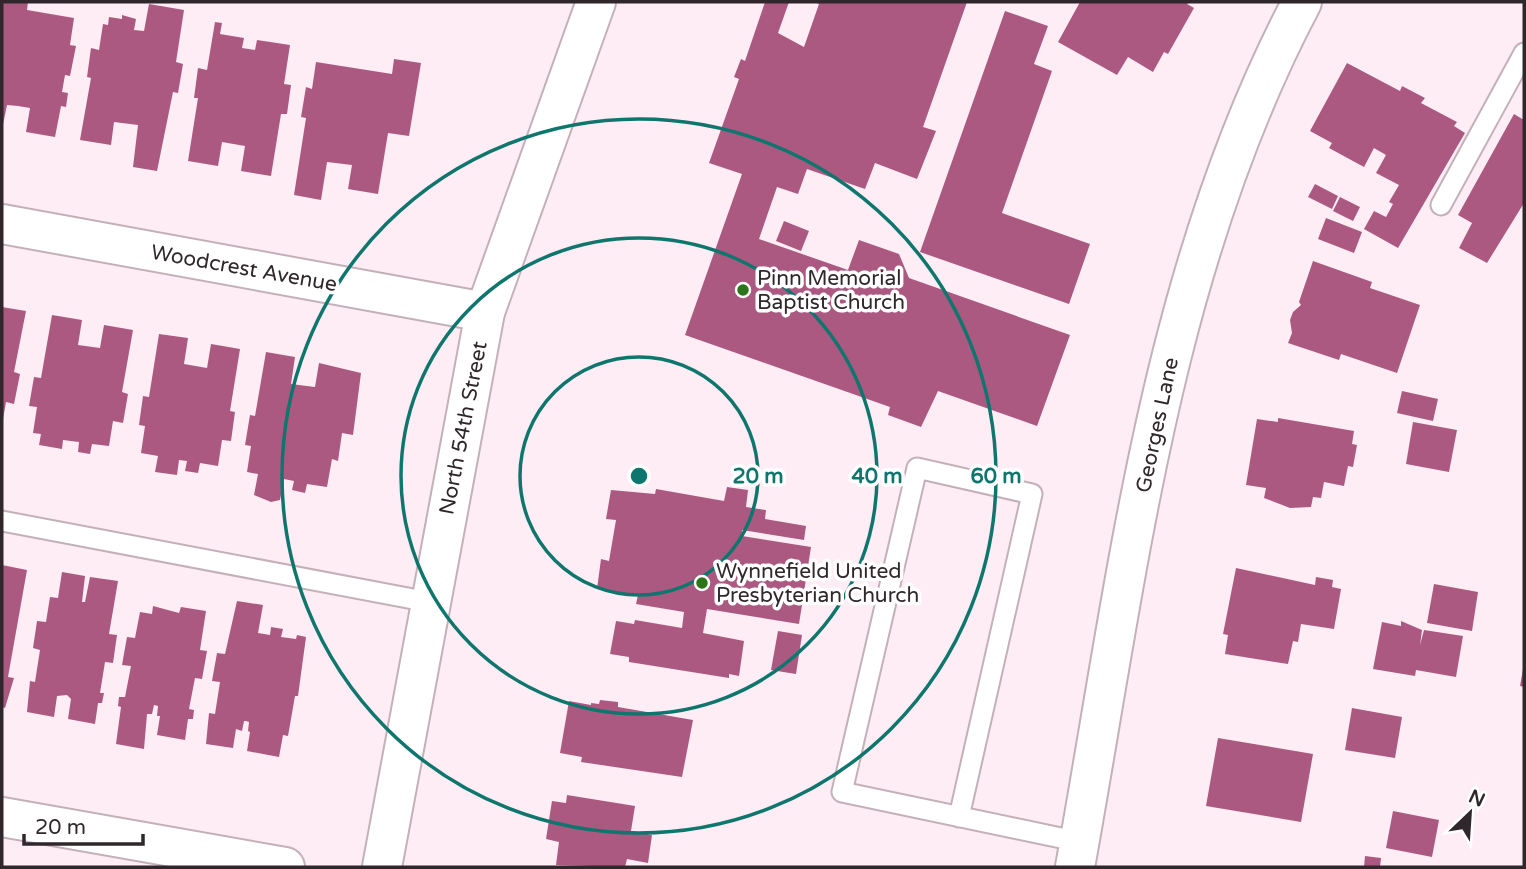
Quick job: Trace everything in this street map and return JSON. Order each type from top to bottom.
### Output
[{"type":"street","name":"North 54th Street","points":[[382,867],[485,312],[596,2]]},
{"type":"street","name":"Georges Lane","points":[[1077,855],[1147,464],[1177,329],[1232,158],[1302,2]]},
{"type":"street","name":"Woodcrest Avenue","points":[[2,224],[485,312]]},
{"type":"street","points":[[2,817],[285,867]]},
{"type":"lane","points":[[1441,205],[1524,53]]},
{"type":"lane","points":[[959,817],[1032,494],[916,468],[842,792],[959,817],[1077,855]]},
{"type":"lane","points":[[2,521],[429,603]]},
{"type":"building","points":[[2,2],[28,2],[27,10],[74,18],[70,45],[76,46],[70,76],[65,75],[62,92],[68,93],[66,107],[61,106],[55,137],[26,132],[30,108],[18,106],[7,105],[2,129]]},
{"type":"building","points":[[765,2],[789,2],[778,33],[804,47],[819,4],[814,2],[967,2],[923,127],[936,131],[917,179],[875,163],[865,189],[807,169],[798,194],[777,187],[759,239],[848,270],[859,240],[899,254],[909,278],[1070,335],[1037,426],[938,391],[921,427],[888,415],[890,407],[685,335],[742,174],[709,163],[739,79],[734,77],[741,59],[745,61]]},
{"type":"building","points":[[1080,2],[1189,2],[1187,4],[1194,8],[1168,54],[1164,52],[1153,72],[1128,57],[1117,75],[1058,42]]},
{"type":"building","points":[[149,4],[184,10],[176,62],[183,64],[178,93],[173,92],[157,171],[133,167],[138,125],[114,122],[111,145],[80,140],[91,78],[87,77],[91,48],[99,50],[103,24],[108,25],[109,17],[122,19],[122,15],[136,19],[134,30],[144,31]]},
{"type":"building","points":[[1005,11],[1048,26],[1034,64],[1052,71],[1002,213],[1090,244],[1069,304],[920,252]]},
{"type":"building","points":[[215,22],[222,23],[220,34],[244,38],[242,48],[255,50],[257,40],[290,45],[284,84],[291,85],[287,114],[281,114],[271,176],[241,171],[245,146],[222,142],[218,166],[188,161],[198,98],[194,98],[198,68],[207,70]]},
{"type":"building","points":[[394,59],[421,63],[409,136],[388,133],[378,194],[348,189],[352,165],[327,162],[321,200],[294,195],[306,118],[301,117],[306,87],[312,89],[316,62],[392,74]]},
{"type":"building","points":[[1347,63],[1400,91],[1402,86],[1425,98],[1421,103],[1457,122],[1454,126],[1465,133],[1398,248],[1364,229],[1374,211],[1386,217],[1393,204],[1389,202],[1399,185],[1376,173],[1386,155],[1374,148],[1364,167],[1329,148],[1332,143],[1310,131]]},
{"type":"building","points":[[1514,114],[1524,120],[1524,203],[1487,263],[1459,248],[1472,223],[1458,215]]},
{"type":"building","points":[[1315,184],[1338,196],[1332,209],[1308,197]]},
{"type":"building","points":[[1340,197],[1360,207],[1353,221],[1333,211]]},
{"type":"building","points":[[1326,218],[1362,232],[1354,253],[1318,239]]},
{"type":"building","points":[[784,221],[809,231],[801,251],[776,241]]},
{"type":"building","points":[[1313,261],[1372,282],[1370,288],[1420,305],[1397,373],[1341,354],[1339,360],[1288,343],[1292,333],[1290,320],[1293,312],[1301,305],[1299,302]]},
{"type":"building","points":[[2,307],[26,311],[14,372],[20,374],[14,404],[6,402],[3,419]]},
{"type":"building","points":[[52,315],[82,320],[78,345],[100,348],[104,325],[133,330],[122,392],[128,394],[123,423],[113,421],[109,446],[92,444],[90,454],[78,452],[79,442],[63,440],[62,449],[39,445],[41,434],[33,433],[37,407],[29,406],[34,377],[41,378]]},
{"type":"building","points":[[159,334],[188,338],[184,364],[207,368],[211,344],[240,349],[230,411],[235,412],[231,441],[222,440],[218,466],[200,463],[198,473],[185,471],[187,461],[179,460],[177,475],[155,472],[158,456],[141,453],[145,426],[139,425],[143,396],[149,397]]},
{"type":"building","points":[[266,352],[295,357],[291,384],[315,387],[319,363],[361,373],[353,435],[342,433],[338,461],[332,459],[327,487],[307,484],[305,493],[292,490],[294,481],[284,479],[280,500],[271,502],[254,495],[258,474],[247,472],[251,446],[245,445],[250,415],[255,416]]},
{"type":"building","points":[[1402,391],[1438,399],[1433,421],[1397,413]]},
{"type":"building","points":[[1278,418],[1354,431],[1352,444],[1357,445],[1353,467],[1348,466],[1344,486],[1324,482],[1321,498],[1313,497],[1311,507],[1290,508],[1264,498],[1266,488],[1246,485],[1257,419],[1278,422]]},
{"type":"building","points":[[1413,422],[1457,430],[1449,472],[1406,464]]},
{"type":"building","name":"Wynnefield United Presbyterian Church","points":[[727,487],[748,490],[746,507],[766,510],[765,519],[806,526],[804,540],[742,530],[742,536],[811,547],[799,624],[707,609],[703,633],[744,641],[739,676],[729,674],[729,678],[629,662],[629,657],[610,654],[616,621],[634,624],[635,620],[682,628],[684,612],[636,604],[638,595],[597,589],[601,559],[609,561],[616,520],[606,519],[611,490],[655,494],[656,489],[724,501]]},
{"type":"building","points":[[2,565],[27,570],[8,677],[14,678],[5,708],[2,707]]},
{"type":"building","points":[[1236,568],[1315,585],[1316,577],[1333,580],[1332,587],[1341,589],[1334,629],[1301,624],[1298,642],[1293,641],[1288,664],[1225,654],[1228,635],[1223,634]]},
{"type":"building","points":[[62,572],[85,576],[82,602],[85,602],[90,577],[118,581],[109,634],[117,635],[113,663],[105,662],[100,693],[104,693],[102,703],[98,703],[95,724],[68,719],[71,699],[67,695],[57,696],[54,717],[27,712],[30,681],[35,682],[40,650],[33,648],[37,621],[46,622],[50,597],[58,598]]},
{"type":"building","points":[[1434,584],[1478,592],[1472,631],[1427,623]]},
{"type":"building","points":[[237,601],[263,605],[258,633],[270,635],[271,627],[283,629],[281,637],[306,637],[298,696],[295,696],[288,736],[283,735],[279,757],[247,751],[250,732],[249,722],[246,721],[242,731],[236,729],[233,748],[206,744],[209,713],[215,714],[220,682],[212,681],[217,653],[225,654]]},
{"type":"building","points":[[153,606],[179,613],[181,607],[206,611],[200,650],[207,651],[202,679],[195,678],[189,709],[194,710],[193,719],[188,719],[185,740],[157,735],[160,716],[157,716],[158,706],[154,705],[152,714],[147,714],[144,749],[116,744],[121,707],[118,706],[119,697],[125,697],[131,666],[122,665],[127,637],[135,638],[140,612],[152,614]]},
{"type":"building","points":[[1401,621],[1422,630],[1420,645],[1424,630],[1463,636],[1456,677],[1416,670],[1415,676],[1373,669],[1382,622],[1401,626]]},
{"type":"building","points":[[778,631],[802,635],[796,674],[771,670]]},
{"type":"building","points":[[1524,670],[1524,687],[1520,686]]},
{"type":"building","points":[[600,700],[618,702],[618,707],[693,720],[682,777],[581,762],[582,757],[560,753],[569,701],[591,705],[599,704]]},
{"type":"building","points":[[1352,708],[1402,717],[1395,758],[1345,750]]},
{"type":"building","points":[[1218,738],[1313,754],[1301,822],[1206,806]]},
{"type":"building","points":[[567,795],[635,806],[631,831],[652,835],[648,863],[627,859],[625,867],[556,865],[559,842],[546,839],[552,801],[566,803]]},
{"type":"building","points":[[1393,811],[1439,820],[1432,857],[1386,848]]},
{"type":"building","points":[[1365,856],[1381,858],[1380,867],[1364,867]]},
{"type":"place","name":"Pinn Memorial Baptist Church","points":[[743,290]]},
{"type":"place","name":"Wynnefield United Presbyterian Church","points":[[702,583]]}]
